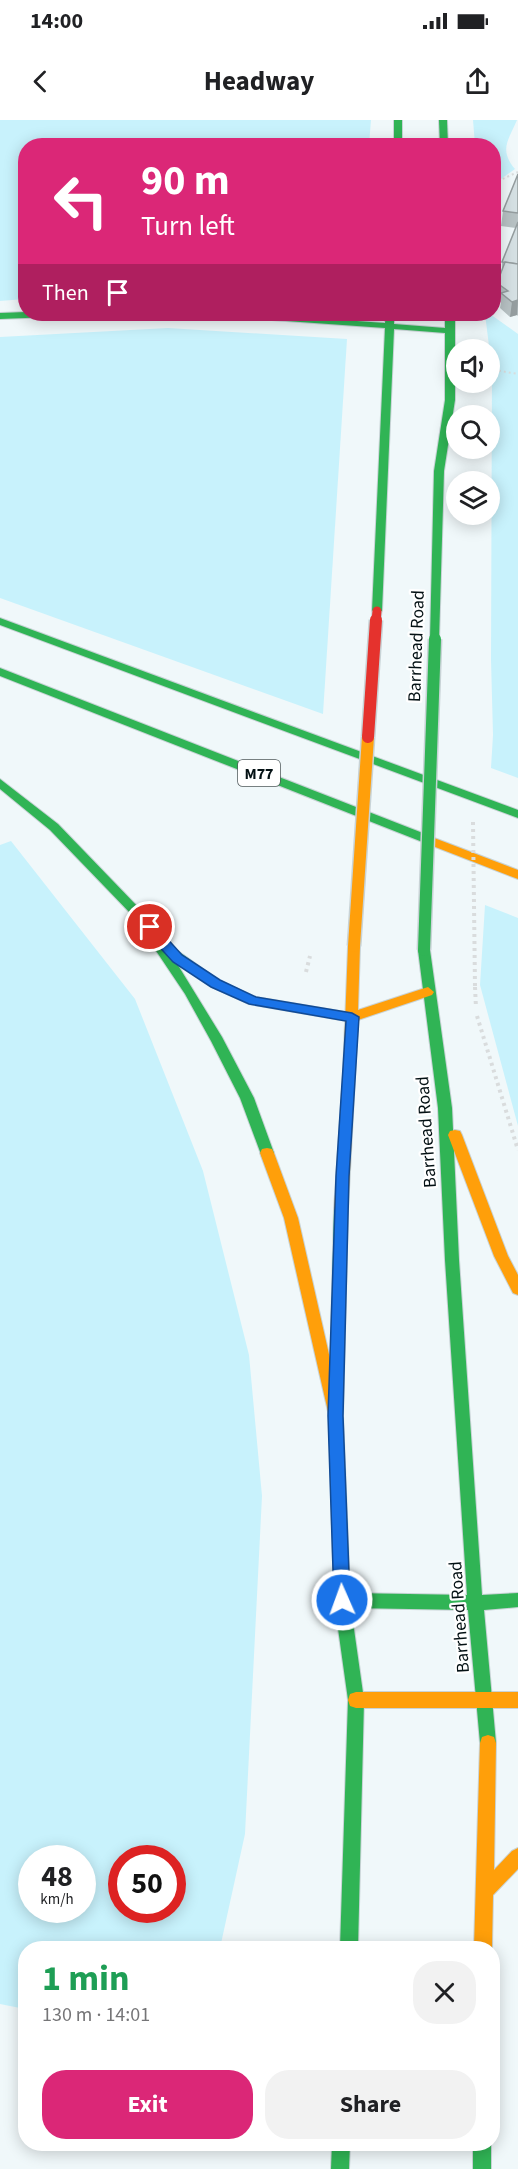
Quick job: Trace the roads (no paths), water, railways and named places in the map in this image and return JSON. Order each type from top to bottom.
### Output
[{"type":"main road","points":[[398,120],[398,138]]},
{"type":"main road","points":[[443,120],[444,138]]},
{"type":"main road","points":[[0,316],[18,315]]},
{"type":"main road","points":[[349,1941],[356,1700],[342,1600],[336,1416],[342,1176],[354,946],[377,611],[390,321]]},
{"type":"main road","points":[[396,321],[451,331]]},
{"type":"main road","name":"Barrhead Road","points":[[450,321],[450,400],[439,471],[424,950],[445,1108],[452,1260],[475,1603],[489,1759],[483,1941]]},
{"type":"main road","points":[[0,621],[518,814]]},
{"type":"main road","name":"M77","points":[[0,672],[518,875]]},
{"type":"main road","points":[[0,783],[54,827],[178,958],[216,984],[254,1001],[352,1017],[428,992]]},
{"type":"main road","points":[[136,912],[189,991],[247,1098],[291,1218],[336,1416]]},
{"type":"main road","points":[[445,1108],[501,1257],[518,1289]]},
{"type":"main road","points":[[342,1600],[475,1603],[518,1600]]},
{"type":"main road","points":[[356,1700],[518,1700]]},
{"type":"main road","points":[[483,1893],[518,1857]]},
{"type":"main road","points":[[340,2169],[341,2151]]},
{"type":"main road","points":[[482,2151],[482,2169]]}]
